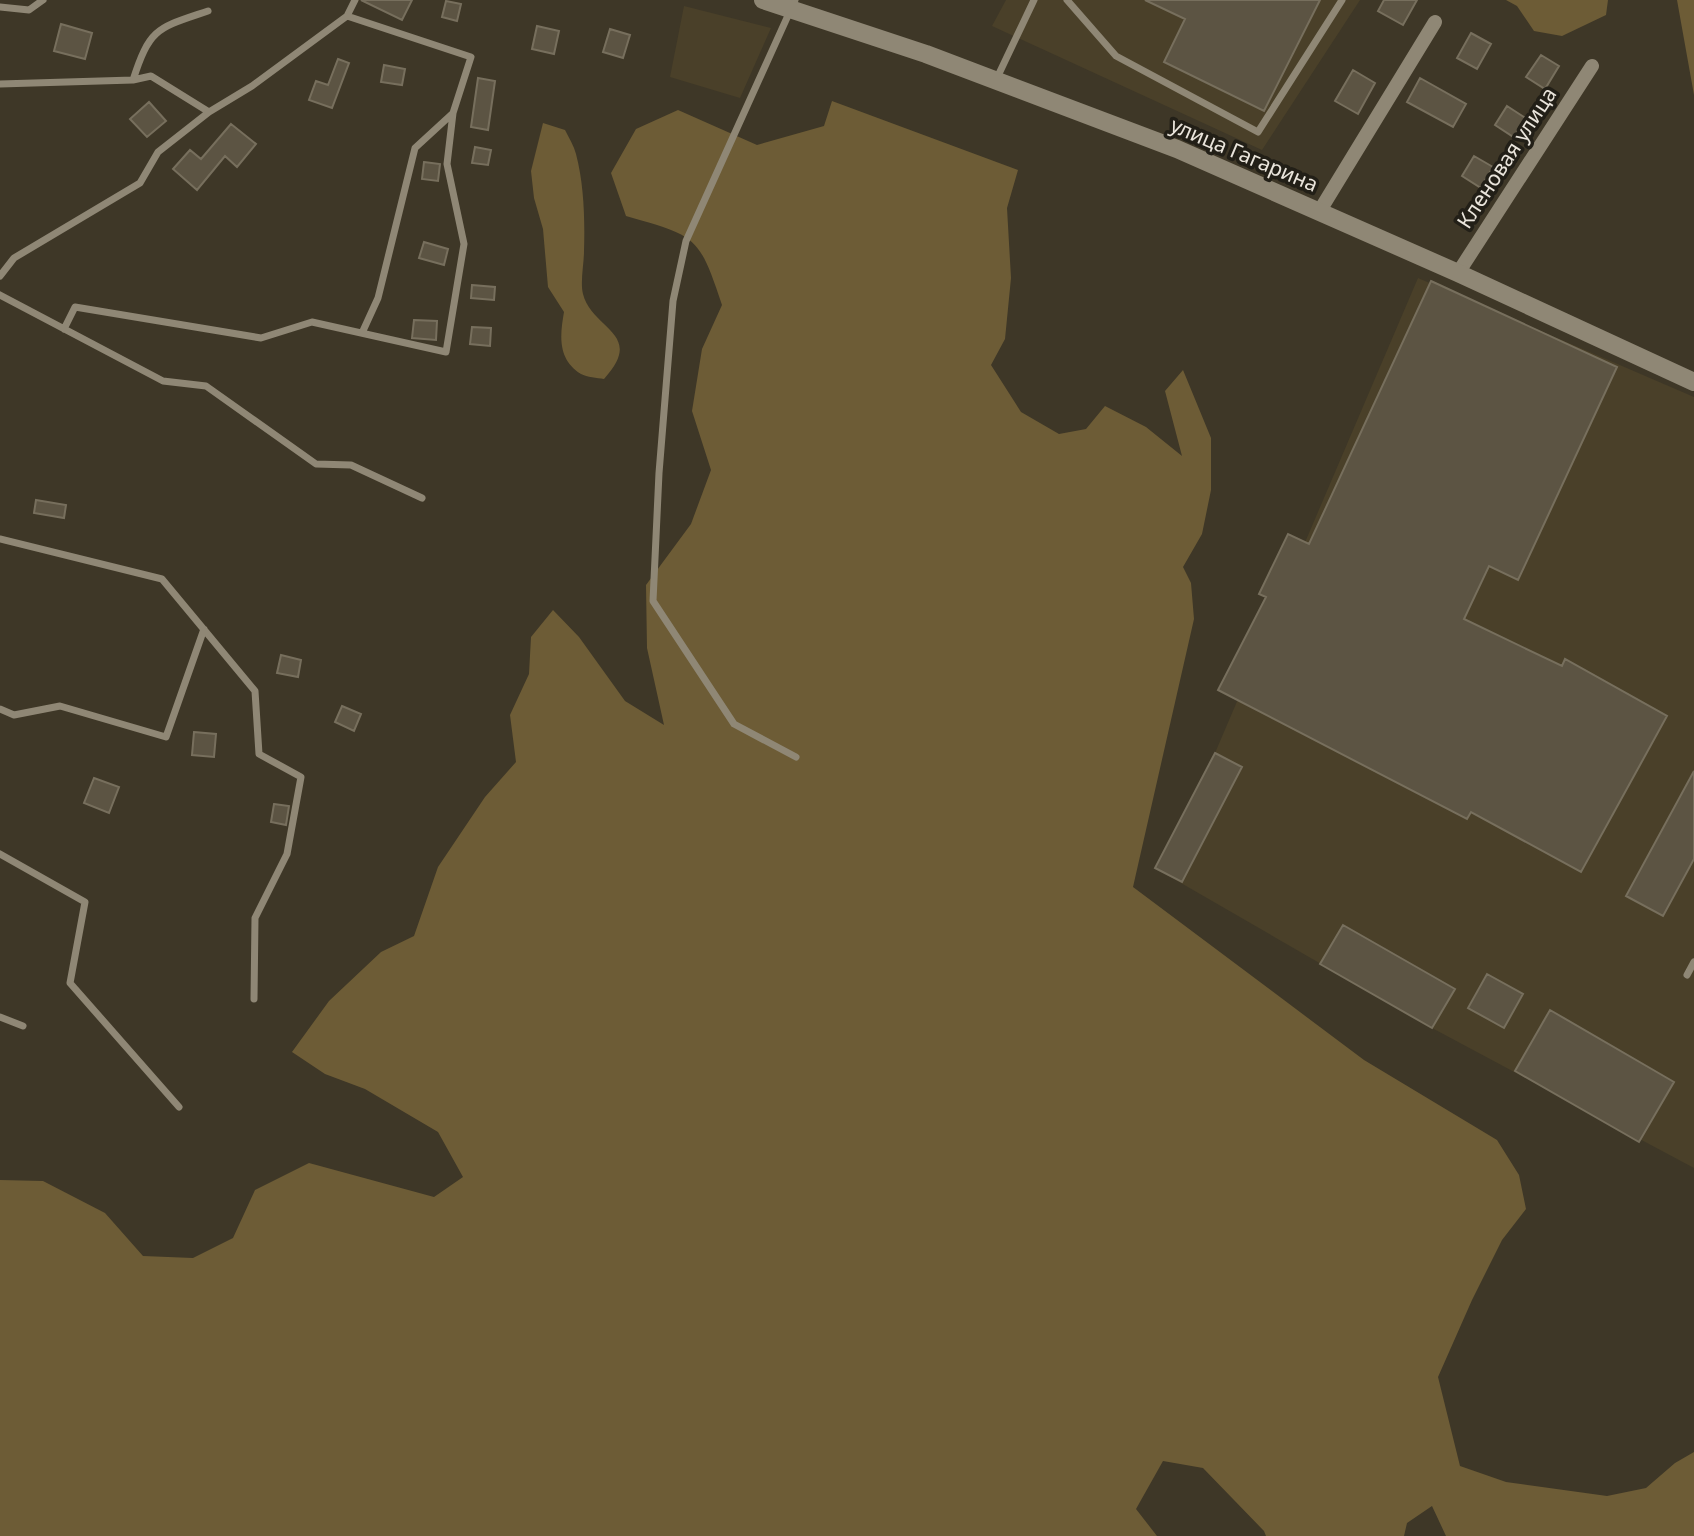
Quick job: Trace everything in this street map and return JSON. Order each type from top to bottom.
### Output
[{"type":"street","name":"улица Гагарина","points":[[763,0],[793,4],[1177,149],[1458,273],[1694,382]]},
{"type":"street","points":[[1319,212],[1435,22]]},
{"type":"street","name":"Кленовая улица","points":[[1458,273],[1592,66]]},
{"type":"lane","points":[[0,7],[29,10],[43,0]]},
{"type":"lane","points":[[0,276],[14,258],[140,183],[158,152],[209,112],[253,86],[347,16],[355,0]]},
{"type":"lane","points":[[995,80],[1034,0]]},
{"type":"lane","points":[[1067,0],[1116,56],[1258,132],[1342,0]]},
{"type":"lane","points":[[793,4],[686,242],[673,301],[659,474],[653,601],[734,724],[796,757]]},
{"type":"lane","points":[[133,80],[143,49],[162,27],[208,11]]},
{"type":"lane","points":[[64,329],[75,307],[261,338],[312,322],[446,352],[464,244],[447,164],[453,113],[471,57],[347,16]]},
{"type":"lane","points":[[0,84],[133,80],[151,76],[209,112]]},
{"type":"lane","points":[[362,333],[378,299],[415,148],[453,113]]},
{"type":"lane","points":[[0,295],[163,381],[206,386],[316,464],[351,465],[422,498]]},
{"type":"lane","points":[[0,539],[162,579],[256,691],[259,754],[302,777],[287,854],[255,918],[254,999]]},
{"type":"lane","points":[[0,709],[13,715],[60,706],[166,737],[204,629]]},
{"type":"lane","points":[[0,854],[85,902],[70,983],[179,1107]]},
{"type":"lane","points":[[1687,975],[1694,962]]},
{"type":"lane","points":[[0,1017],[23,1027]]},
{"type":"shaded area","points":[[1006,0],[1360,0],[1262,150],[992,26]]},
{"type":"shaded area","points":[[1506,0],[1608,0],[1606,15],[1562,36],[1534,31],[1517,6]]},
{"type":"shaded area","points":[[1677,0],[1694,0],[1694,95]]},
{"type":"shaded area","points":[[684,6],[771,28],[740,98],[670,77]]},
{"type":"shaded area","points":[[832,101],[1018,170],[1007,208],[1011,278],[1005,339],[991,365],[1021,412],[1059,434],[1086,429],[1105,406],[1146,427],[1182,456],[1165,391],[1183,370],[1211,438],[1211,490],[1202,534],[1183,567],[1191,583],[1194,619],[1133,887],[1364,1060],[1497,1140],[1519,1175],[1526,1209],[1502,1240],[1438,1377],[1460,1466],[1506,1482],[1607,1496],[1646,1488],[1675,1463],[1694,1452],[1694,1536],[1446,1536],[1432,1506],[1407,1523],[1404,1536],[1266,1536],[1203,1468],[1163,1461],[1136,1509],[1157,1536],[0,1536],[0,1180],[43,1181],[105,1213],[143,1256],[193,1258],[233,1238],[255,1190],[309,1163],[434,1197],[463,1177],[438,1132],[365,1089],[325,1074],[292,1052],[329,1001],[381,952],[414,936],[438,867],[485,797],[516,762],[510,715],[529,674],[531,637],[553,610],[579,637],[625,701],[664,725],[647,648],[646,585],[691,524],[711,470],[692,411],[702,349],[722,305],[707,265],[692,242],[668,229],[626,216],[611,173],[636,129],[678,110],[757,145],[824,126]]},
{"type":"shaded area","points":[[543,123],[565,130],[576,154],[584,215],[583,294],[588,306],[613,333],[620,351],[616,364],[604,379],[583,375],[573,368],[562,346],[564,312],[548,287],[543,229],[534,198],[531,171]]},
{"type":"shaded area","points":[[1418,278],[1694,397],[1694,1168],[1432,1028],[1155,868],[1215,753]]},
{"type":"building","points":[[361,0],[412,0],[402,20]]},
{"type":"building","points":[[1145,0],[1320,0],[1264,111],[1164,62],[1185,19]]},
{"type":"building","points":[[1384,0],[1417,0],[1403,25],[1378,11]]},
{"type":"building","points":[[446,1],[461,4],[457,21],[442,17]]},
{"type":"building","points":[[61,24],[92,33],[85,59],[54,51]]},
{"type":"building","points":[[537,26],[559,31],[554,54],[532,49]]},
{"type":"building","points":[[610,29],[630,35],[623,58],[603,52]]},
{"type":"building","points":[[1471,33],[1491,44],[1477,69],[1457,58]]},
{"type":"building","points":[[1541,55],[1559,66],[1545,89],[1526,77]]},
{"type":"building","points":[[338,59],[349,63],[332,108],[309,100],[316,81],[328,85]]},
{"type":"building","points":[[384,65],[405,69],[402,85],[381,82]]},
{"type":"building","points":[[1353,70],[1375,83],[1358,114],[1335,101]]},
{"type":"building","points":[[478,78],[495,81],[488,130],[471,127]]},
{"type":"building","points":[[1420,78],[1466,104],[1453,127],[1407,102]]},
{"type":"building","points":[[149,102],[166,121],[147,137],[130,119]]},
{"type":"building","points":[[1507,106],[1527,119],[1515,138],[1495,125]]},
{"type":"building","points":[[231,124],[256,144],[237,167],[225,156],[197,190],[173,169],[190,150],[201,159]]},
{"type":"building","points":[[475,147],[491,150],[488,165],[472,163]]},
{"type":"building","points":[[1474,156],[1493,167],[1481,188],[1462,176]]},
{"type":"building","points":[[424,162],[440,164],[438,181],[422,179]]},
{"type":"building","points":[[424,242],[448,249],[444,265],[419,258]]},
{"type":"building","points":[[1431,281],[1617,367],[1518,580],[1489,566],[1464,619],[1562,666],[1565,659],[1667,716],[1581,872],[1471,812],[1467,819],[1218,690],[1266,597],[1259,594],[1288,534],[1309,544]]},
{"type":"building","points":[[472,285],[495,287],[494,300],[471,298]]},
{"type":"building","points":[[414,320],[437,321],[436,340],[412,338]]},
{"type":"building","points":[[472,327],[491,328],[490,346],[470,344]]},
{"type":"building","points":[[36,500],[66,505],[64,518],[34,513]]},
{"type":"building","points":[[281,655],[301,660],[298,677],[277,673]]},
{"type":"building","points":[[342,706],[361,714],[354,731],[335,722]]},
{"type":"building","points":[[194,732],[216,734],[214,757],[192,755]]},
{"type":"building","points":[[1215,753],[1242,767],[1182,882],[1155,868]]},
{"type":"building","points":[[1694,771],[1694,859],[1663,916],[1626,896]]},
{"type":"building","points":[[94,778],[119,787],[109,813],[84,803]]},
{"type":"building","points":[[274,804],[289,806],[286,825],[271,822]]},
{"type":"building","points":[[1343,925],[1455,989],[1432,1028],[1320,964]]},
{"type":"building","points":[[1487,974],[1523,994],[1504,1028],[1468,1008]]},
{"type":"building","points":[[1550,1010],[1674,1082],[1639,1142],[1515,1071]]}]
